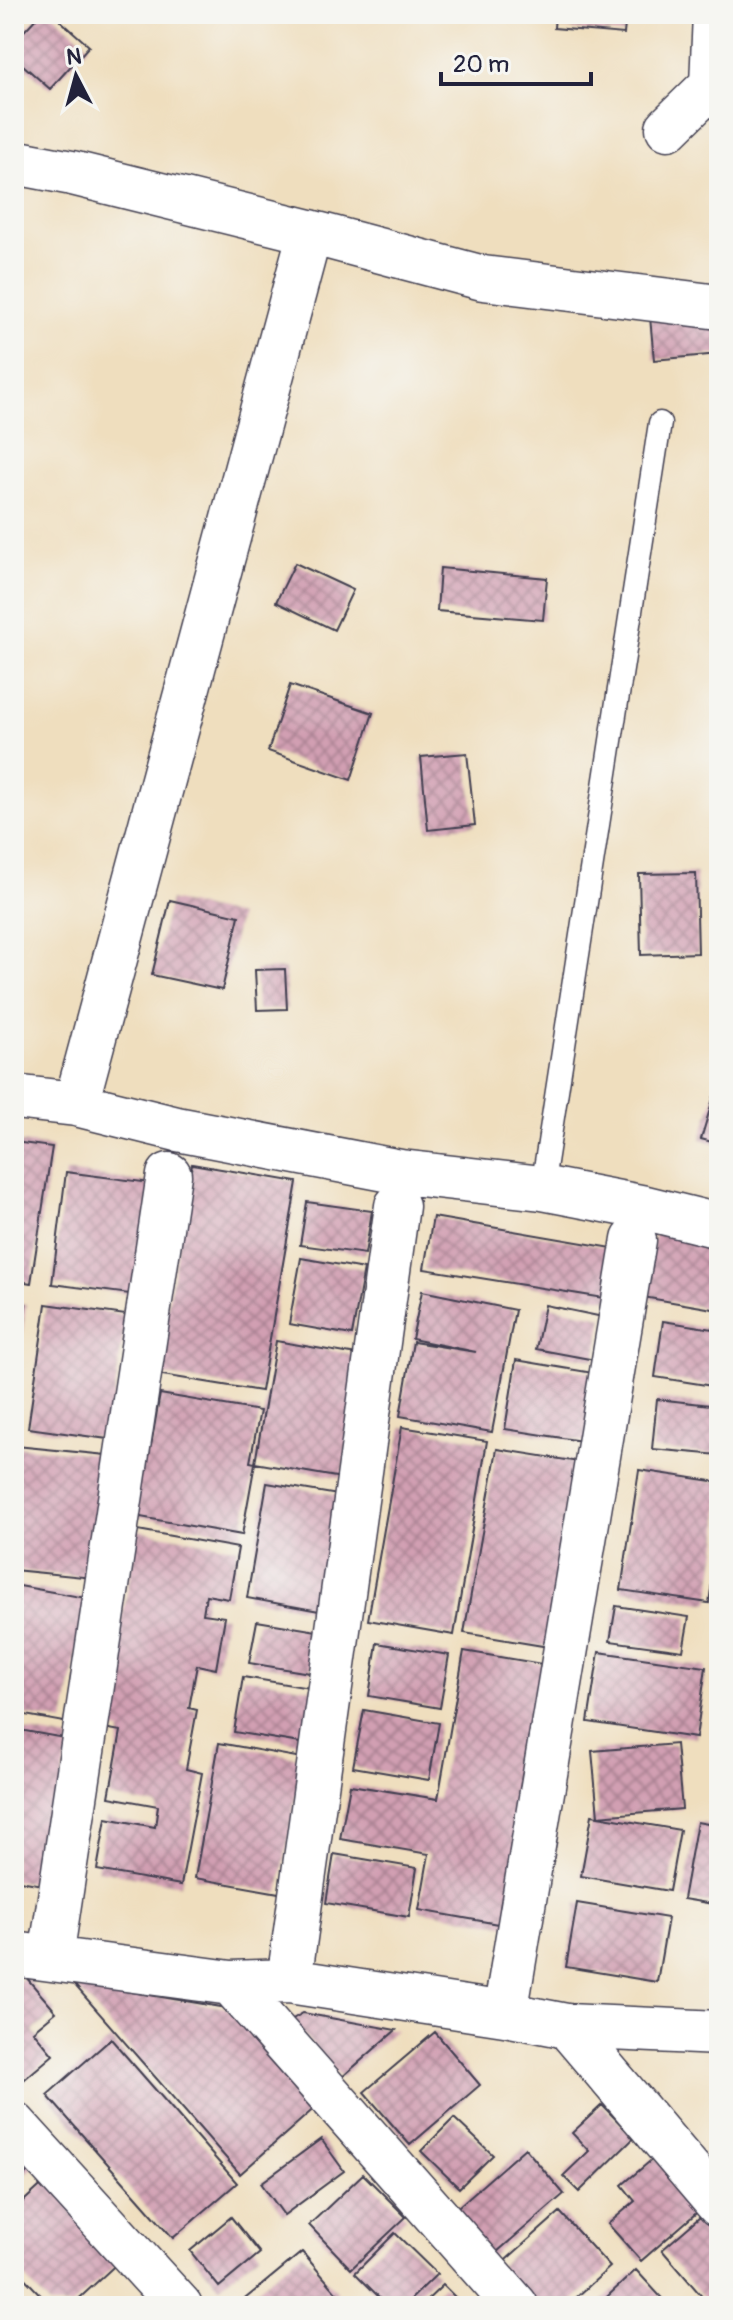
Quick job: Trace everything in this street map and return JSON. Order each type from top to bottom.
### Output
[{"type":"street","points":[[668,128],[712,85],[715,14]]},
{"type":"street","points":[[14,162],[72,173],[483,278],[719,307]]},
{"type":"street","points":[[76,1104],[310,232]]},
{"type":"street","points":[[14,1097],[76,1104],[177,1129],[401,1172],[542,1188],[719,1226]]},
{"type":"street","points":[[169,1175],[32,1955],[231,1983],[289,1981],[567,2026],[719,2033]]},
{"type":"street","points":[[289,1981],[397,1206]]},
{"type":"street","points":[[505,2014],[634,1240]]},
{"type":"street","points":[[231,1983],[516,2306]]},
{"type":"street","points":[[567,2026],[719,2205]]},
{"type":"street","points":[[14,2124],[180,2306]]},
{"type":"lane","points":[[542,1188],[660,423]]},
{"type":"building","points":[[40,14],[53,14],[89,46],[50,89],[14,57],[14,42]]},
{"type":"building","points":[[555,14],[626,14],[624,34],[554,28]]},
{"type":"building","points":[[719,311],[719,354],[654,360],[650,317]]},
{"type":"building","points":[[295,563],[353,590],[334,630],[276,602]]},
{"type":"building","points":[[440,568],[547,578],[543,620],[437,611]]},
{"type":"building","points":[[290,685],[373,713],[351,780],[268,751]]},
{"type":"building","points":[[467,753],[475,825],[428,830],[421,757]]},
{"type":"building","points":[[696,873],[698,953],[641,955],[639,874]]},
{"type":"building","points":[[170,900],[239,916],[222,990],[152,975]]},
{"type":"building","points":[[285,969],[287,1009],[257,1010],[255,970]]},
{"type":"building","points":[[719,1079],[719,1144],[701,1139]]},
{"type":"building","points":[[14,1142],[52,1147],[31,1283],[14,1280]]},
{"type":"building","points":[[192,1164],[297,1182],[261,1391],[156,1374]]},
{"type":"building","points":[[66,1172],[151,1183],[137,1295],[52,1284]]},
{"type":"building","points":[[307,1202],[372,1211],[365,1254],[300,1245]]},
{"type":"building","points":[[433,1217],[624,1250],[616,1300],[424,1269]]},
{"type":"building","points":[[655,1233],[719,1244],[719,1310],[643,1297]]},
{"type":"building","points":[[301,1258],[364,1269],[352,1335],[289,1324]]},
{"type":"building","points":[[422,1291],[515,1310],[492,1432],[400,1416],[413,1342],[476,1352],[412,1339]]},
{"type":"building","points":[[14,1303],[26,1304],[16,1391],[14,1391]]},
{"type":"building","points":[[46,1304],[126,1315],[108,1439],[28,1428]]},
{"type":"building","points":[[545,1305],[603,1317],[595,1360],[536,1349]]},
{"type":"building","points":[[663,1321],[719,1330],[719,1387],[655,1377]]},
{"type":"building","points":[[276,1341],[363,1356],[342,1478],[255,1463]]},
{"type":"building","points":[[516,1360],[599,1374],[588,1442],[505,1429]]},
{"type":"building","points":[[160,1394],[260,1411],[250,1462],[255,1463],[242,1535],[129,1515],[142,1443],[151,1445]]},
{"type":"building","points":[[657,1399],[719,1406],[719,1455],[652,1449]]},
{"type":"building","points":[[402,1427],[487,1441],[454,1635],[368,1620]]},
{"type":"building","points":[[16,1446],[106,1455],[93,1578],[14,1570]]},
{"type":"building","points":[[497,1449],[585,1463],[561,1649],[464,1633]]},
{"type":"building","points":[[639,1470],[719,1482],[719,1536],[709,1603],[621,1590]]},
{"type":"building","points":[[267,1483],[356,1498],[336,1614],[247,1598]]},
{"type":"building","points":[[138,1530],[238,1548],[229,1599],[206,1595],[203,1614],[225,1617],[216,1669],[197,1665],[189,1708],[197,1710],[186,1769],[202,1773],[181,1885],[97,1870],[106,1818],[155,1827],[158,1806],[109,1797],[121,1731],[103,1728]]},
{"type":"building","points":[[14,1585],[86,1598],[64,1722],[14,1713]]},
{"type":"building","points":[[616,1606],[689,1617],[683,1651],[610,1641]]},
{"type":"building","points":[[257,1621],[317,1631],[310,1673],[249,1663]]},
{"type":"building","points":[[377,1643],[449,1655],[440,1708],[369,1696]]},
{"type":"building","points":[[464,1651],[560,1667],[515,1927],[419,1910],[429,1854],[340,1839],[350,1785],[438,1799]]},
{"type":"building","points":[[599,1652],[706,1667],[696,1738],[588,1722]]},
{"type":"building","points":[[243,1677],[322,1690],[312,1745],[234,1732]]},
{"type":"building","points":[[364,1710],[439,1723],[429,1780],[353,1767]]},
{"type":"building","points":[[14,1729],[70,1739],[43,1885],[14,1880]]},
{"type":"building","points":[[219,1743],[302,1758],[279,1893],[195,1878]]},
{"type":"building","points":[[676,1744],[682,1809],[598,1816],[592,1751]]},
{"type":"building","points":[[592,1815],[680,1830],[669,1891],[581,1876]]},
{"type":"building","points":[[697,1822],[719,1826],[719,1905],[683,1899]]},
{"type":"building","points":[[334,1854],[417,1868],[409,1917],[326,1903]]},
{"type":"building","points":[[577,1903],[668,1918],[657,1982],[566,1967]]},
{"type":"building","points":[[25,1976],[56,2012],[33,2031],[53,2055],[20,2083],[14,2076],[14,1986]]},
{"type":"building","points":[[72,1982],[227,2008],[318,2105],[240,2174]]},
{"type":"building","points":[[303,2013],[396,2030],[341,2078],[291,2020]]},
{"type":"building","points":[[435,2032],[480,2085],[410,2145],[364,2092]]},
{"type":"building","points":[[111,2039],[237,2183],[173,2238],[47,2095]]},
{"type":"building","points":[[602,2105],[634,2138],[579,2192],[563,2176],[589,2151],[572,2133]]},
{"type":"building","points":[[454,2118],[493,2155],[459,2188],[421,2151]]},
{"type":"building","points":[[14,2139],[37,2164],[14,2185]]},
{"type":"building","points":[[321,2139],[344,2171],[284,2215],[261,2183]]},
{"type":"building","points":[[525,2148],[564,2194],[490,2258],[451,2213]]},
{"type":"building","points":[[655,2157],[710,2201],[641,2261],[608,2224],[635,2201],[622,2185]]},
{"type":"building","points":[[363,2174],[406,2217],[351,2269],[309,2225]]},
{"type":"building","points":[[49,2178],[123,2258],[71,2306],[51,2306],[14,2267],[14,2210]]},
{"type":"building","points":[[707,2211],[719,2226],[719,2306],[710,2306],[662,2250]]},
{"type":"building","points":[[560,2212],[610,2267],[567,2306],[536,2306],[499,2266]]},
{"type":"building","points":[[231,2217],[260,2253],[219,2287],[190,2251]]},
{"type":"building","points":[[395,2233],[437,2274],[404,2306],[388,2306],[355,2273]]},
{"type":"building","points":[[302,2252],[337,2293],[321,2306],[242,2306],[240,2303]]},
{"type":"building","points":[[636,2270],[669,2306],[597,2306]]},
{"type":"building","points":[[443,2285],[464,2306],[421,2306]]}]
